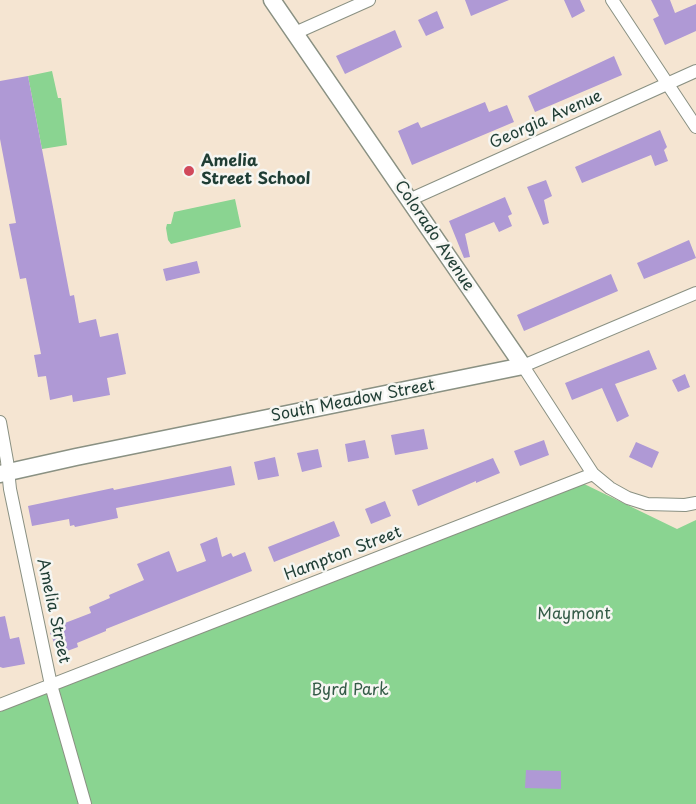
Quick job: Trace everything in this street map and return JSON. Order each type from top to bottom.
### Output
[{"type":"street","name":"Colorado Avenue","points":[[272,0],[523,366],[593,474]]},
{"type":"street","points":[[295,33],[369,0]]},
{"type":"street","points":[[612,0],[696,127]]},
{"type":"street","name":"Georgia Avenue","points":[[410,200],[696,71]]},
{"type":"street","name":"South Meadow Street","points":[[4,473],[523,366],[696,293]]},
{"type":"street","name":"Amelia Street","points":[[0,422],[4,473],[10,489],[51,685],[85,804]]},
{"type":"street","points":[[593,474],[627,498],[641,502],[662,505],[696,503]]},
{"type":"street","name":"Hampton Street","points":[[0,705],[593,474]]},
{"type":"green space","points":[[52,71],[58,98],[61,98],[67,145],[42,149],[28,76]]},
{"type":"green space","points":[[235,199],[241,227],[171,244],[168,240],[166,228],[167,224],[171,224],[174,212]]},
{"type":"green space","points":[[578,481],[677,529],[696,520],[696,804],[0,804],[0,712],[51,689]]},
{"type":"building","points":[[465,0],[509,0],[471,16]]},
{"type":"building","points":[[564,0],[580,0],[585,11],[572,18]]},
{"type":"building","points":[[651,0],[670,0],[675,13],[696,4],[696,31],[665,45],[653,19],[659,16]]},
{"type":"building","points":[[437,11],[444,28],[426,36],[418,20]]},
{"type":"building","points":[[395,30],[402,47],[345,74],[336,56]]},
{"type":"building","points":[[614,56],[622,75],[535,112],[528,96]]},
{"type":"building","points":[[28,76],[70,296],[74,295],[79,323],[96,319],[100,337],[118,333],[126,374],[107,378],[110,395],[73,402],[72,395],[50,400],[46,376],[38,377],[34,355],[41,354],[26,278],[20,279],[9,224],[16,223],[0,139],[0,81]]},
{"type":"building","points":[[485,102],[489,112],[507,105],[514,122],[412,165],[398,131],[418,122],[421,128]]},
{"type":"building","points":[[660,130],[667,147],[664,150],[668,161],[655,166],[651,155],[582,183],[575,167]]},
{"type":"building","points":[[546,180],[552,196],[544,200],[549,223],[543,225],[527,187]]},
{"type":"building","points":[[505,197],[512,214],[508,216],[512,226],[499,232],[494,222],[465,234],[470,257],[464,258],[449,221]]},
{"type":"building","points":[[689,240],[696,258],[644,279],[637,263]]},
{"type":"building","points":[[197,261],[200,273],[166,281],[163,269]]},
{"type":"building","points":[[611,274],[618,291],[524,331],[517,315]]},
{"type":"building","points":[[649,350],[657,369],[615,384],[629,416],[617,422],[602,388],[572,400],[565,383]]},
{"type":"building","points":[[685,374],[690,387],[678,392],[672,380]]},
{"type":"building","points":[[424,429],[428,449],[395,455],[391,435]]},
{"type":"building","points":[[365,440],[369,458],[348,462],[345,444]]},
{"type":"building","points":[[544,440],[549,455],[520,466],[514,451]]},
{"type":"building","points":[[636,442],[659,452],[652,468],[629,457]]},
{"type":"building","points":[[318,449],[322,467],[302,472],[297,453]]},
{"type":"building","points":[[275,457],[279,476],[258,480],[254,462]]},
{"type":"building","points":[[493,458],[500,473],[418,506],[412,490]]},
{"type":"building","points":[[231,466],[235,485],[116,508],[118,518],[75,527],[70,526],[69,519],[32,526],[28,506]]},
{"type":"building","points":[[385,501],[391,516],[371,524],[365,509]]},
{"type":"building","points":[[334,521],[340,536],[274,562],[268,547]]},
{"type":"building","points":[[217,537],[222,557],[231,553],[233,557],[245,552],[252,571],[106,629],[106,631],[77,643],[78,647],[59,654],[50,633],[54,631],[50,622],[63,617],[65,623],[91,613],[89,607],[110,598],[109,595],[144,580],[137,564],[169,551],[177,572],[206,561],[200,544]]},
{"type":"building","points":[[5,616],[10,639],[19,637],[25,664],[3,668],[0,667],[0,617]]},
{"type":"building","points":[[526,770],[561,771],[561,789],[525,788]]},
{"type":"place","name":"Amelia Street School","points":[[189,171]]},
{"type":"park label","name":"Maymont","points":[[574,615]]},
{"type":"park label","name":"Byrd Park","points":[[350,691]]}]
